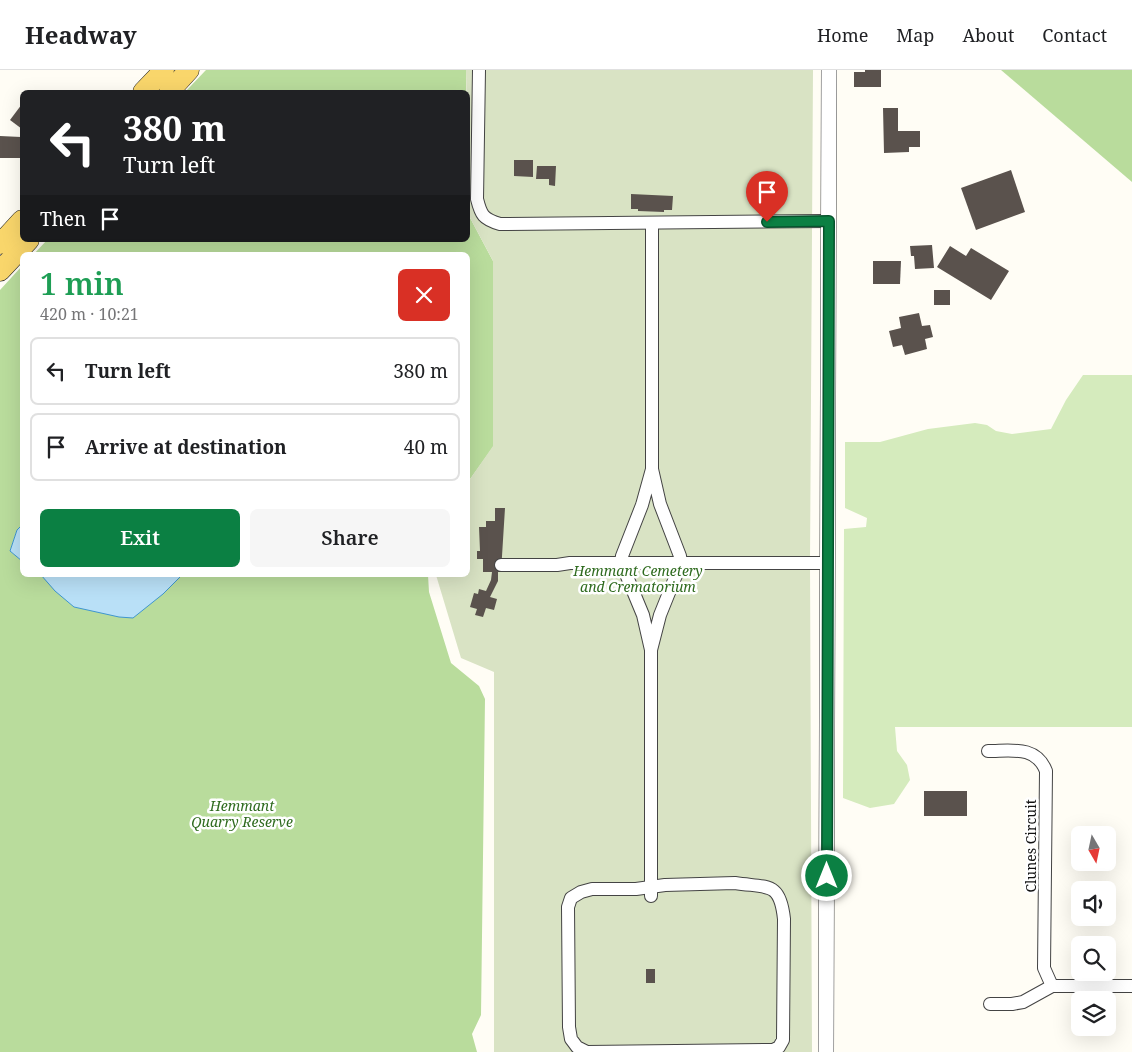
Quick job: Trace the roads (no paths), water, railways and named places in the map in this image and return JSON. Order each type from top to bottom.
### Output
[{"type":"main road","points":[[145,90],[164,70]]},
{"type":"main road","points":[[171,90],[190,70]]},
{"type":"main road","points":[[0,244],[20,222]]},
{"type":"main road","points":[[0,271],[27,242]]},
{"type":"street","points":[[479,70],[477,199],[481,214],[489,221],[500,224],[829,221]]},
{"type":"street","points":[[826,1052],[829,70]]},
{"type":"street","points":[[651,892],[651,650],[660,615],[681,563],[660,504],[652,469],[652,223]]},
{"type":"street","points":[[651,650],[642,616],[621,562],[642,505],[652,469]]},
{"type":"street","points":[[642,505],[660,504]]},
{"type":"street","points":[[501,565],[621,562],[828,563]]},
{"type":"street","points":[[642,616],[660,615]]},
{"type":"street","name":"Clunes Circuit","points":[[988,751],[1032,753],[1042,760],[1046,771],[1044,968],[1052,986]]},
{"type":"street","points":[[735,884],[769,888],[778,893],[782,903],[784,929],[782,1040],[779,1047],[773,1050],[650,1052],[587,1052],[577,1047],[571,1039],[569,1027],[568,907],[571,898],[581,892],[592,889],[636,889],[651,892],[665,885],[735,884]]},
{"type":"street","points":[[990,1004],[1023,1002],[1052,986],[1132,986]]},
{"type":"water","points":[[20,527],[20,559],[10,551],[17,530]]},
{"type":"water","points":[[43,577],[180,577],[163,594],[133,618],[119,617],[74,607],[55,591]]},
{"type":"park label","name":"Hemmant Cemetery and Crematorium","points":[[638,578]]},
{"type":"park label","name":"Hemmant Quarry Reserve","points":[[242,814]]}]
